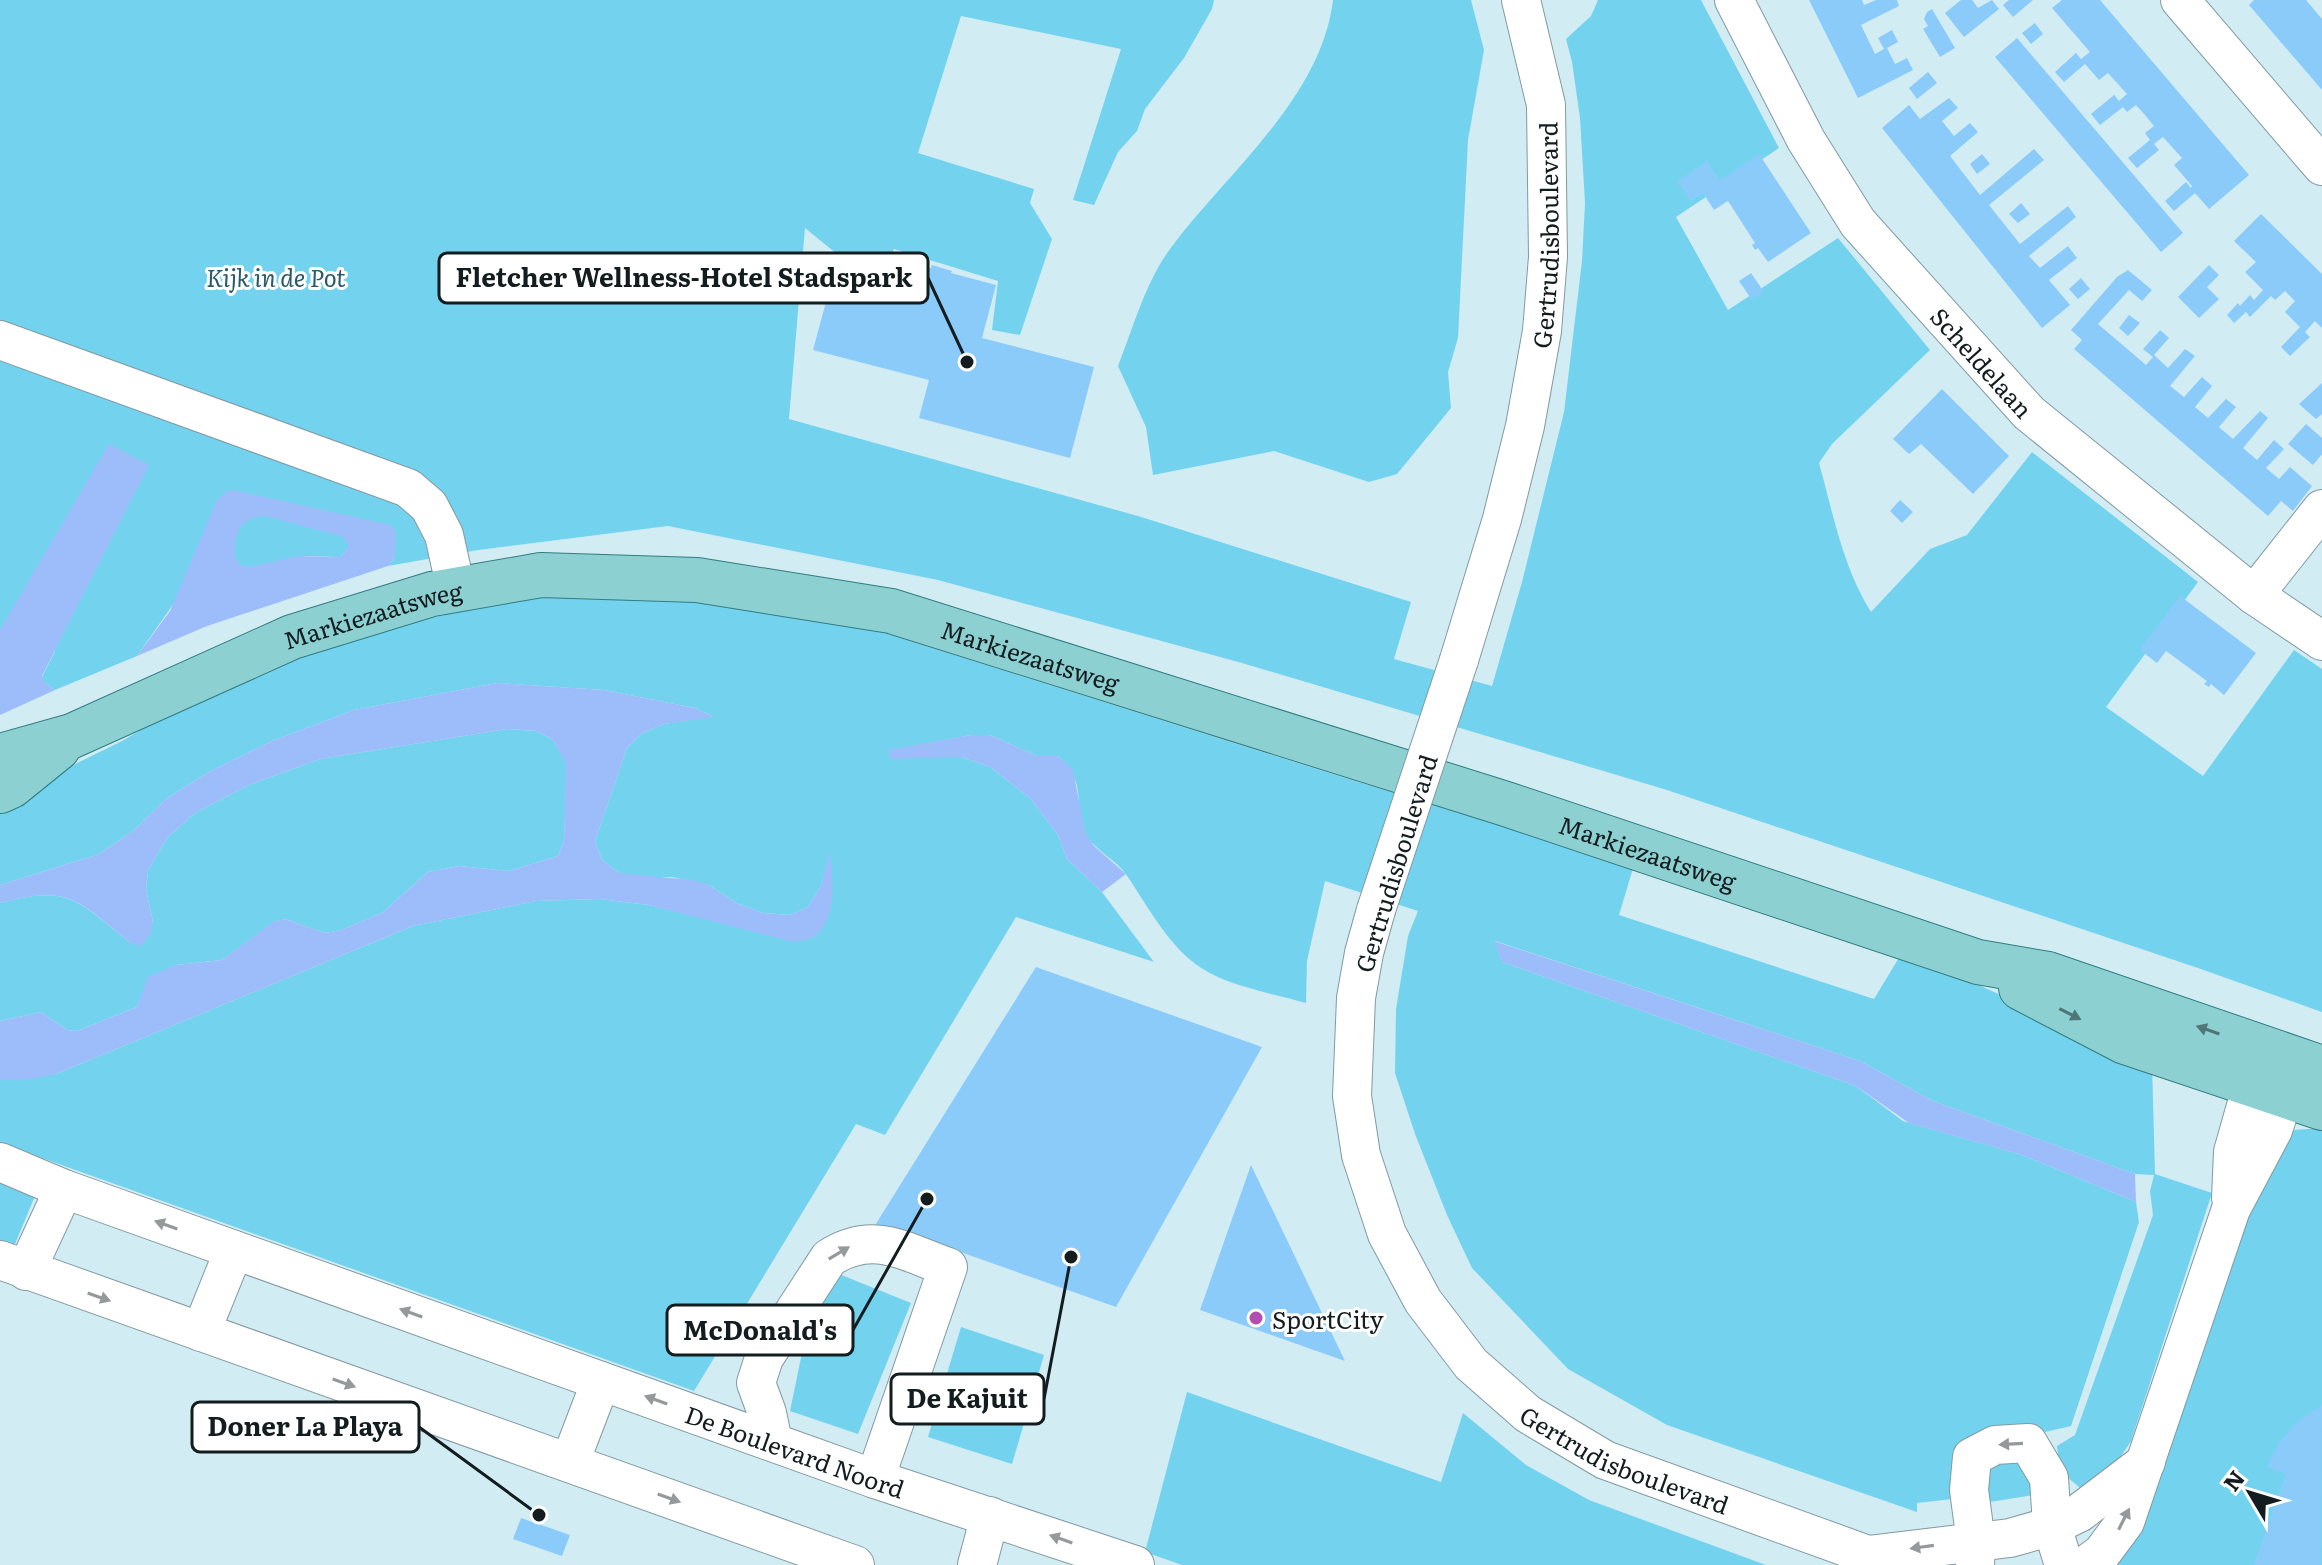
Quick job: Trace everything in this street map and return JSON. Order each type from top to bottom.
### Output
[{"type":"main road","name":"Markiezaatsweg","points":[[0,756],[72,736],[292,637],[432,594],[541,575],[697,580],[891,611],[1506,804],[1978,962],[2048,974],[2285,1086],[2322,1068]]},
{"type":"main road","name":"Markiezaatsweg","points":[[0,791],[11,786],[72,736]]},
{"type":"street","name":"Gertrudisboulevard","points":[[1521,0],[1546,105],[1548,257],[1542,331],[1525,426],[1502,519],[1376,910],[1356,998],[1352,1096],[1361,1155],[1387,1234],[1423,1301],[1471,1364],[1528,1414],[1605,1460],[1878,1560],[1976,1553],[2010,1538],[2052,1526],[2079,1513],[2146,1462]]},
{"type":"street","name":"Scheldelaan","points":[[1734,0],[1806,140],[1858,223],[2029,413],[2254,595],[2322,641]]},
{"type":"street","points":[[2180,0],[2322,166]]},
{"type":"street","points":[[0,340],[408,488],[429,506],[444,535],[456,589]]},
{"type":"street","points":[[2254,595],[2322,509]]},
{"type":"street","points":[[2086,1565],[2102,1553],[2125,1522],[2231,1209],[2233,1152],[2285,1086]]},
{"type":"street","name":"De Boulevard Noord","points":[[0,1162],[64,1189],[601,1381],[770,1428],[875,1479],[1135,1565]]},
{"type":"street","points":[[64,1189],[13,1265],[855,1565]]},
{"type":"street","points":[[770,1428],[756,1383],[764,1358],[829,1258],[843,1248],[868,1243],[883,1244],[948,1267],[875,1479]]},
{"type":"street","points":[[201,1332],[234,1250]]},
{"type":"street","points":[[570,1462],[601,1381]]},
{"type":"street","points":[[1976,1553],[1969,1490],[1972,1457],[1995,1445],[2028,1443],[2049,1478],[2052,1526],[2064,1565]]},
{"type":"street","points":[[977,1565],[990,1516]]},
{"type":"green space","name":"Kijk in de Pot","points":[[0,0],[1214,0],[1184,58],[1145,109],[1137,131],[1118,152],[1094,205],[1073,200],[1121,49],[961,16],[918,153],[1034,189],[1030,203],[1052,239],[1020,335],[992,330],[998,281],[894,249],[886,267],[837,254],[805,228],[789,419],[1138,516],[1411,602],[1394,659],[1492,686],[1522,582],[1564,412],[1582,261],[1585,203],[1580,118],[1566,39],[1591,16],[1598,0],[1701,0],[1779,148],[1676,217],[1728,310],[1838,238],[1930,350],[1832,444],[1819,463],[1846,559],[1871,612],[1930,549],[1967,535],[2032,452],[2198,582],[2106,707],[2203,776],[2294,650],[2322,669],[2322,1012],[1667,790],[1242,663],[938,580],[668,526],[478,550],[388,566],[395,557],[347,550],[340,557],[306,556],[172,606],[137,656],[55,690],[42,677],[55,651],[0,670]]},
{"type":"green space","points":[[1333,0],[1471,0],[1484,50],[1468,140],[1458,338],[1448,372],[1451,408],[1397,474],[1369,482],[1274,451],[1153,475],[1146,427],[1118,366],[1135,320],[1147,290],[1170,249],[1291,102],[1325,36]]},
{"type":"green space","points":[[614,589],[818,612],[1634,865],[1619,915],[1874,999],[1903,951],[2152,1063],[2155,1174],[2212,1193],[2131,1441],[2114,1467],[2085,1492],[2060,1471],[2057,1446],[2075,1435],[2153,1215],[2150,1191],[2154,1175],[2135,1174],[1933,1101],[1860,1061],[1495,941],[1502,962],[1856,1086],[1903,1121],[2022,1155],[2136,1202],[2139,1222],[2071,1426],[2045,1432],[2022,1425],[2001,1425],[1983,1431],[1961,1498],[1917,1503],[1917,1512],[1667,1425],[1568,1369],[1472,1268],[1415,1134],[1395,1073],[1396,1009],[1408,936],[1418,911],[1325,881],[1307,961],[1306,1003],[1218,977],[1202,969],[1176,946],[1125,873],[1090,840],[1082,823],[1074,777],[1058,756],[1037,756],[990,735],[971,735],[888,751],[962,757],[990,767],[1030,798],[1058,835],[1067,859],[1102,892],[1154,962],[1016,917],[885,1135],[856,1124],[694,1391],[0,1143],[0,1080],[56,1074],[413,926],[536,901],[599,899],[649,905],[721,922],[813,937],[830,856],[821,886],[808,907],[790,915],[763,913],[736,903],[709,885],[672,877],[619,873],[602,860],[595,841],[627,748],[641,734],[664,724],[712,716],[695,708],[604,690],[497,683],[354,710],[272,741],[209,772],[167,798],[133,831],[99,854],[0,885],[0,801],[122,741],[225,681],[354,637],[493,603]]},
{"type":"green space","points":[[507,729],[537,731],[553,740],[567,763],[564,841],[558,856],[509,871],[459,866],[428,872],[382,913],[341,930],[325,933],[285,919],[274,922],[222,960],[176,965],[142,995],[137,1007],[77,1031],[67,1030],[41,1012],[0,1021],[0,903],[43,895],[72,900],[131,943],[153,922],[146,889],[148,870],[167,838],[195,813],[249,785],[320,759]]},
{"type":"green space","points":[[2322,1128],[2322,1565],[2117,1565],[2115,1553],[2244,1216],[2293,1130]]},
{"type":"green space","points":[[0,1182],[35,1196],[10,1256],[0,1252]]},
{"type":"green space","points":[[829,1270],[911,1303],[858,1434],[790,1411],[810,1314]]},
{"type":"green space","points":[[961,1327],[1044,1355],[1012,1464],[928,1437]]},
{"type":"green space","points":[[1187,1392],[1441,1482],[1463,1413],[1526,1465],[1589,1500],[1766,1565],[1182,1565],[1145,1552]]},
{"type":"green space","points":[[2026,1458],[2041,1494],[1983,1503],[1981,1477],[1993,1460]]},
{"type":"shaded area","points":[[109,444],[149,465],[42,676],[45,683],[55,690],[0,715],[0,630]]},
{"type":"shaded area","points":[[234,490],[390,525],[396,532],[395,557],[388,566],[207,626],[137,656],[170,611],[217,500],[227,491]],"holes":[[[265,516],[341,536],[348,543],[347,550],[340,557],[297,556],[251,567],[241,565],[235,558],[240,528],[256,517]]]},
{"type":"shaded area","points":[[497,683],[604,690],[695,708],[714,717],[664,724],[641,734],[627,748],[595,841],[602,860],[619,873],[693,880],[709,885],[736,903],[763,913],[790,915],[808,907],[821,886],[830,853],[832,899],[826,922],[820,931],[812,938],[793,942],[649,905],[599,899],[536,901],[413,926],[56,1074],[24,1080],[0,1080],[0,1021],[41,1012],[67,1030],[77,1031],[137,1007],[148,977],[176,965],[222,960],[273,922],[285,919],[325,933],[341,930],[382,913],[428,872],[459,866],[509,871],[558,856],[564,841],[566,763],[553,740],[537,731],[507,729],[320,759],[249,785],[195,813],[167,838],[148,870],[146,889],[153,922],[151,933],[141,946],[131,943],[85,907],[59,896],[43,895],[0,903],[0,885],[99,854],[133,831],[167,798],[209,772],[272,741],[354,710]]},
{"type":"shaded area","points":[[971,735],[990,735],[1037,756],[1058,756],[1073,770],[1085,832],[1094,846],[1126,874],[1102,892],[1067,859],[1058,835],[1030,798],[990,767],[962,757],[891,759],[888,750]]},
{"type":"shaded area","points":[[1494,941],[1860,1061],[1933,1101],[2135,1174],[2136,1202],[2022,1155],[1909,1123],[1856,1086],[1502,962]]},
{"type":"building","points":[[1809,0],[1862,0],[1864,5],[1876,0],[1897,0],[1899,6],[1861,25],[1875,54],[1884,49],[1878,38],[1892,30],[1898,42],[1887,48],[1895,64],[1907,58],[1913,70],[1858,98]]},
{"type":"building","points":[[1961,0],[1972,0],[1978,8],[1992,0],[1999,9],[1964,37],[1945,13]]},
{"type":"building","points":[[2009,0],[2033,0],[2013,17],[2003,5]]},
{"type":"building","points":[[2062,0],[2100,0],[2249,175],[2209,209],[2195,193],[2174,211],[2165,201],[2186,182],[2192,186],[2174,165],[2182,158],[2163,137],[2154,144],[2159,150],[2137,168],[2128,158],[2150,140],[2145,133],[2154,126],[2145,115],[2136,105],[2127,112],[2123,107],[2100,125],[2091,114],[2114,95],[2119,101],[2127,94],[2108,73],[2099,80],[2085,64],[2064,82],[2055,72],[2076,53],[2081,59],[2090,52],[2052,8]]},
{"type":"building","points":[[2254,0],[2306,0],[2322,19],[2322,90],[2249,5]]},
{"type":"building","points":[[1932,9],[1955,48],[1940,57],[1923,29],[1928,26],[1924,19],[1927,12]]},
{"type":"building","points":[[2035,23],[2043,34],[2031,44],[2022,33]]},
{"type":"building","points":[[2017,38],[2183,233],[2161,252],[1995,57]]},
{"type":"building","points":[[1928,72],[1937,83],[1917,99],[1909,88]]},
{"type":"building","points":[[1949,98],[1958,108],[1942,121],[1954,136],[1970,123],[1978,132],[1950,156],[1980,195],[2034,149],[2044,160],[1989,205],[2020,244],[2068,206],[2076,217],[2029,256],[2040,268],[2068,246],[2077,258],[2049,280],[2070,305],[2042,328],[1882,128],[1909,105],[1920,119]]},
{"type":"building","points":[[1759,154],[1811,233],[1768,262],[1758,248],[1755,250],[1752,245],[1755,243],[1728,201],[1714,210],[1703,193],[1691,201],[1678,181],[1707,161],[1720,180]]},
{"type":"building","points":[[1982,154],[1990,164],[1977,174],[1970,164]]},
{"type":"building","points":[[2021,203],[2030,214],[2018,223],[2009,214]]},
{"type":"building","points":[[2261,214],[2322,274],[2322,328],[2315,321],[2305,332],[2310,337],[2290,356],[2281,347],[2300,327],[2285,312],[2295,301],[2285,291],[2275,300],[2271,296],[2250,317],[2246,312],[2234,323],[2227,315],[2238,303],[2240,306],[2250,295],[2254,300],[2263,290],[2245,272],[2256,262],[2234,241]]},
{"type":"building","points":[[895,258],[931,268],[932,265],[996,285],[982,338],[1094,367],[1070,458],[919,418],[929,380],[813,350],[837,261],[890,275]]},
{"type":"building","points":[[2209,265],[2219,275],[2207,287],[2219,299],[2199,318],[2178,297]]},
{"type":"building","points":[[2128,270],[2152,290],[2142,301],[2129,290],[2098,324],[2146,365],[2153,357],[2143,349],[2160,330],[2169,338],[2154,355],[2168,368],[2185,349],[2195,356],[2170,386],[2184,397],[2202,377],[2212,386],[2195,407],[2208,418],[2226,399],[2236,407],[2219,427],[2233,439],[2260,411],[2268,418],[2243,448],[2257,460],[2274,440],[2284,449],[2266,468],[2279,479],[2290,467],[2312,486],[2293,511],[2281,501],[2268,516],[2074,349],[2082,340],[2071,330],[2117,277]]},
{"type":"building","points":[[1751,273],[1764,292],[1752,300],[1739,281]]},
{"type":"building","points":[[2081,278],[2090,289],[2078,299],[2069,289]]},
{"type":"building","points":[[2129,315],[2140,323],[2128,336],[2119,328]]},
{"type":"building","points":[[2322,383],[2322,414],[2316,419],[2299,404]]},
{"type":"building","points":[[1942,389],[2009,456],[1973,494],[1921,444],[1909,454],[1893,439]]},
{"type":"building","points":[[2306,424],[2322,438],[2322,454],[2313,465],[2288,444]]},
{"type":"building","points":[[1900,500],[1913,512],[1902,523],[1890,511]]},
{"type":"building","points":[[2180,596],[2256,653],[2224,695],[2211,684],[2209,687],[2204,684],[2207,681],[2166,651],[2157,663],[2140,650]]},
{"type":"building","points":[[1036,967],[1262,1047],[1116,1307],[935,1243],[874,1227]]},
{"type":"building","points":[[1251,1165],[1345,1361],[1200,1310]]},
{"type":"building","points":[[2322,1405],[2321,1565],[2254,1565],[2286,1474],[2268,1467],[2270,1460],[2279,1443],[2296,1423]]},
{"type":"building","points":[[521,1518],[570,1535],[562,1556],[513,1539]]},
{"type":"place","name":"Fletcher Wellness-Hotel Stadspark","points":[[967,362]]},
{"type":"place","name":"McDonald's","points":[[927,1199]]},
{"type":"place","name":"De Kajuit","points":[[1071,1257]]},
{"type":"place","name":"SportCity","points":[[1256,1318]]},
{"type":"place","name":"Doner La Playa","points":[[539,1515]]}]
